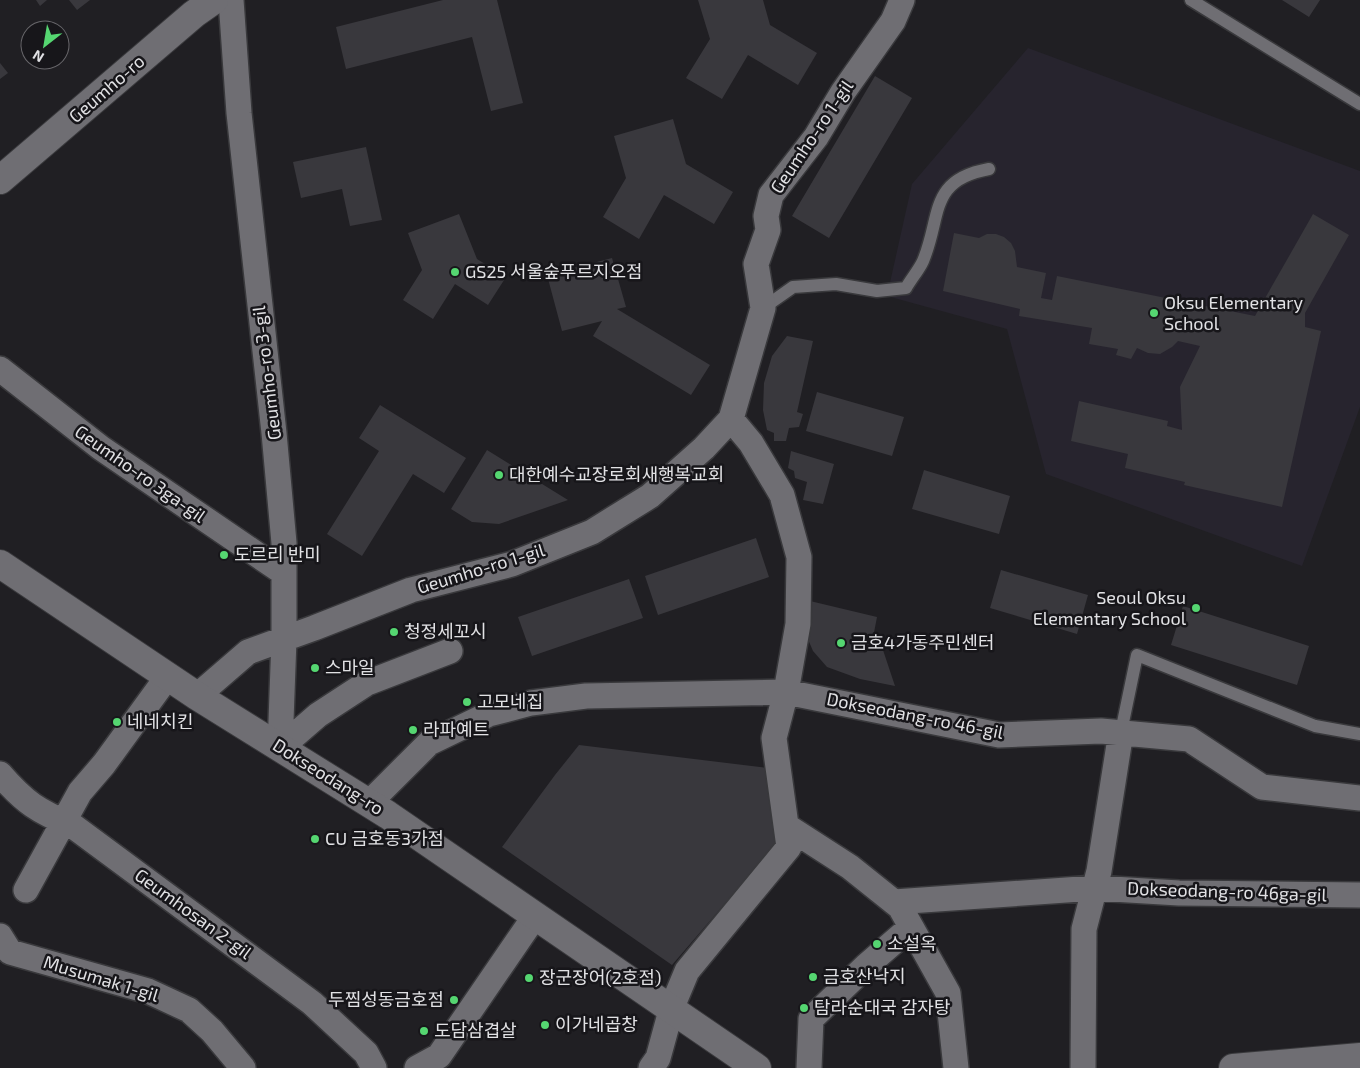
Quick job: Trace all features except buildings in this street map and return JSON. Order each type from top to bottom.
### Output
[{"type":"main road","name":"Geumho-ro","points":[[0,180],[194,14],[214,0]]},
{"type":"main road","name":"Dokseodang-ro","points":[[0,564],[197,696],[369,803],[672,1007],[757,1068]]},
{"type":"main road","points":[[1233,1068],[1360,1058]]},
{"type":"street","name":"Geumho-ro 3-gil","points":[[230,0],[239,113],[275,443],[284,573],[284,639],[280,748]]},
{"type":"street","name":"Geumho-ro 1-gil","points":[[197,696],[248,652],[411,590],[512,564],[592,532],[650,496],[731,419],[763,308],[756,264],[768,230],[766,216],[771,195],[816,137],[843,92],[892,21],[902,0]]},
{"type":"street","name":"Geumho-ro 3ga-gil","points":[[0,369],[101,448],[284,573]]},
{"type":"street","points":[[651,1068],[658,1058],[672,1007],[687,972],[790,847],[774,738],[786,692],[798,624],[799,557],[782,495],[751,443],[731,419]]},
{"type":"street","points":[[280,748],[318,715],[367,683],[450,651]]},
{"type":"street","points":[[26,890],[80,792],[104,764],[168,676]]},
{"type":"street","name":"Dokseodang-ro 46-gil","points":[[369,803],[430,743],[489,714],[531,703],[586,696],[786,692],[999,735],[1101,730],[1189,739],[1262,787],[1360,798]]},
{"type":"street","points":[[1083,1068],[1084,929],[1095,888],[1113,791],[1121,732]]},
{"type":"street","name":"Geumhosan 2-gil","points":[[0,774],[21,798],[48,816],[73,826],[172,897],[312,1002],[366,1053],[374,1068]]},
{"type":"street","points":[[788,827],[850,867],[900,907],[948,993],[956,1068]]},
{"type":"street","name":"Dokseodang-ro 46ga-gil","points":[[894,902],[1095,888],[1179,893],[1360,895]]},
{"type":"street","points":[[417,1068],[439,1056],[535,916]]},
{"type":"street","points":[[809,1068],[812,1019],[866,966],[912,926]]},
{"type":"street","name":"Musumak 1-gil","points":[[0,936],[10,952],[148,991],[189,1010],[212,1031],[243,1068]]},
{"type":"lane","points":[[1191,0],[1360,104]]},
{"type":"lane","points":[[763,308],[793,287],[836,284],[877,291],[906,288],[922,262],[937,210],[947,188],[969,173],[989,169]]},
{"type":"lane","points":[[1121,732],[1137,655],[1315,726],[1360,734]]},
{"type":"shaded area","name":"Oksu Elementary School","points":[[1028,48],[1360,171],[1360,407],[1302,566],[1046,474],[1007,329],[887,296],[912,184]]},
{"type":"place","name":"GS25 서울숲푸르지오점","points":[[455,272]]},
{"type":"place","name":"Oksu Elementary School","points":[[1154,313]]},
{"type":"place","name":"대한예수교장로회새행복교회","points":[[499,475]]},
{"type":"place","name":"도르리 반미","points":[[224,555]]},
{"type":"place","name":"Seoul Oksu Elementary School","points":[[1196,608]]},
{"type":"place","name":"청정세꼬시","points":[[394,632]]},
{"type":"place","name":"금호4가동주민센터","points":[[841,643]]},
{"type":"place","name":"스마일","points":[[315,668]]},
{"type":"place","name":"고모네집","points":[[467,702]]},
{"type":"place","name":"네네치킨","points":[[117,722]]},
{"type":"place","name":"라파예트","points":[[413,730]]},
{"type":"place","name":"CU 금호동3가점","points":[[315,839]]},
{"type":"place","name":"소설옥","points":[[877,944]]},
{"type":"place","name":"금호산낙지","points":[[813,977]]},
{"type":"place","name":"장군장어(2호점)","points":[[529,978]]},
{"type":"place","name":"두찜성동금호점","points":[[454,1000]]},
{"type":"place","name":"탐라순대국 감자탕","points":[[804,1008]]},
{"type":"place","name":"이가네곱창","points":[[545,1025]]},
{"type":"place","name":"도담삼겹살","points":[[424,1031]]}]
